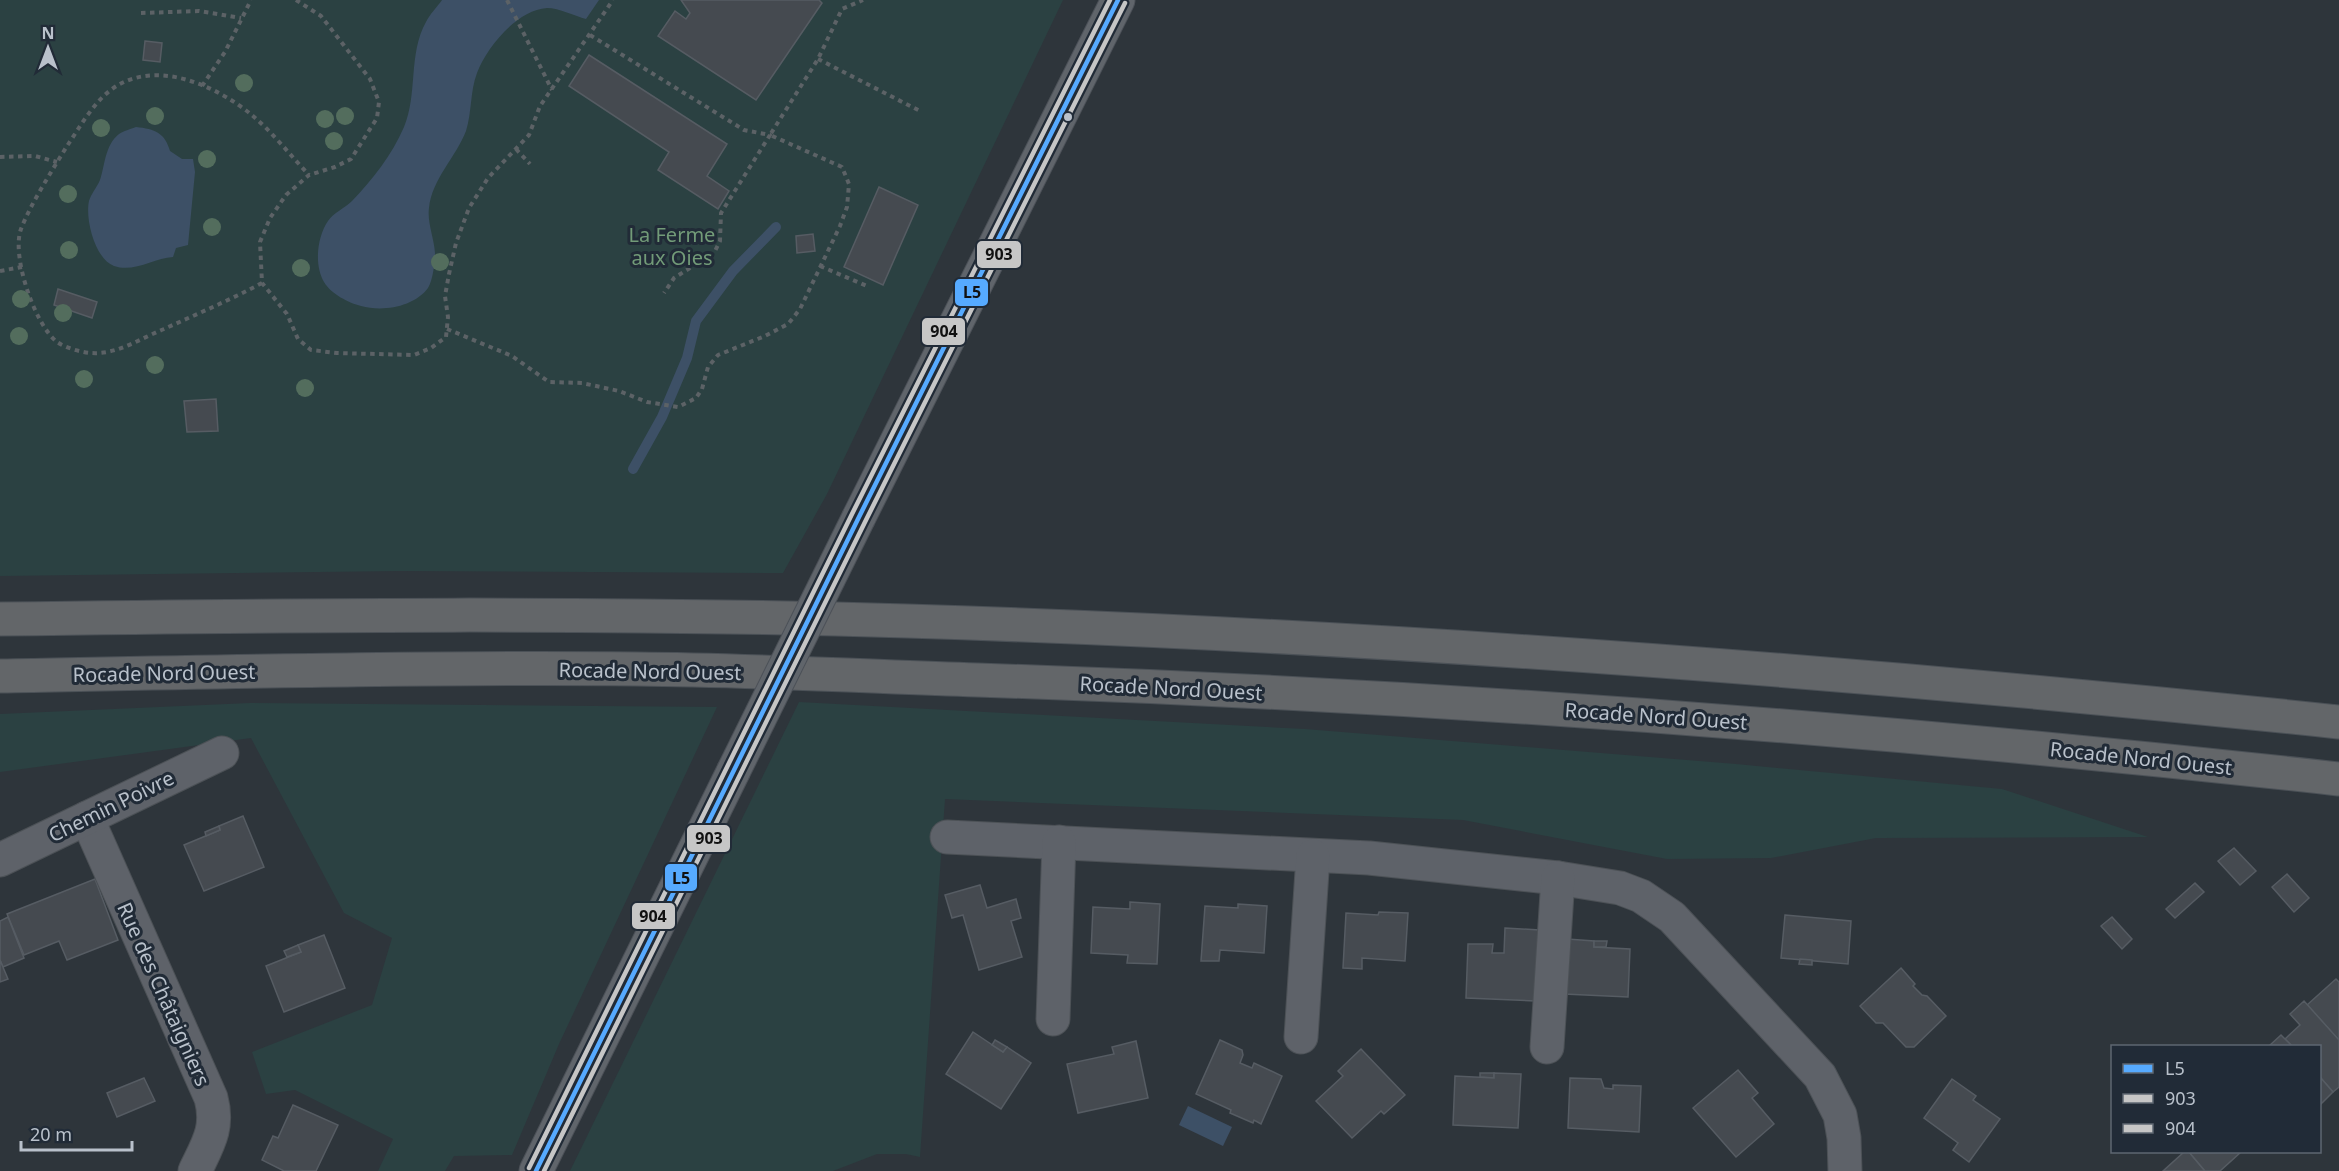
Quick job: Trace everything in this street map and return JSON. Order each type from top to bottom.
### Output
[{"type":"highway","points":[[0,619],[267,615],[677,616],[906,621],[1228,633],[1466,646],[1839,673],[2339,722]]},
{"type":"highway","name":"Rocade Nord Ouest","points":[[0,676],[451,668],[641,669],[1131,685],[1670,716],[2037,747],[2339,779]]},
{"type":"main road","points":[[536,1171],[859,517],[1118,0]]},
{"type":"street","name":"Chemin Poivre","points":[[0,860],[222,753]]},
{"type":"street","name":"Rue des Châtaigniers","points":[[87,818],[211,1098],[215,1115],[214,1128],[195,1171]]},
{"type":"street","points":[[946,837],[1369,858],[1558,878],[1620,888],[1658,906],[1685,929],[1820,1076],[1840,1115],[1844,1138],[1845,1171]]},
{"type":"street","points":[[1053,1019],[1059,842]]},
{"type":"street","points":[[1301,1037],[1313,856]]},
{"type":"street","points":[[1547,1047],[1558,878]]},
{"type":"path","points":[[202,86],[225,52],[251,0]]},
{"type":"path","points":[[507,0],[552,90]]},
{"type":"path","points":[[297,1],[321,15],[370,79],[379,102],[377,118],[351,159],[309,175],[286,195],[270,218],[260,242],[262,283],[287,314],[298,339],[311,350],[414,355],[431,348],[446,337],[448,317],[446,296],[456,243],[469,208],[488,178],[529,135],[540,106],[613,0]]},
{"type":"path","points":[[664,293],[674,278],[714,253],[720,241],[721,213],[818,59],[842,9],[863,0]]},
{"type":"path","points":[[141,13],[199,11],[241,18]]},
{"type":"path","points":[[447,329],[512,356],[549,382],[582,383],[619,391],[647,402],[678,407],[696,398],[702,389],[708,367],[718,355],[788,324],[800,309],[847,207],[849,184],[842,167],[770,135],[744,130],[590,35]]},
{"type":"path","points":[[818,59],[922,112]]},
{"type":"path","points":[[262,283],[223,304],[116,350],[93,353],[75,350],[58,342],[46,331],[23,278],[20,231],[57,162],[87,116],[111,90],[135,77],[163,75],[220,93],[253,116],[309,175]]},
{"type":"path","points":[[516,149],[530,164]]},
{"type":"path","points":[[0,157],[35,156],[57,162]]},
{"type":"path","points":[[820,266],[867,286]]},
{"type":"path","points":[[0,271],[22,267]]},
{"type":"green space","name":"La Ferme aux Oies","points":[[0,0],[1063,0],[827,494],[783,573],[400,571],[0,576]]},
{"type":"green space","points":[[799,702],[1305,729],[1736,764],[2002,789],[2148,837],[1876,838],[1771,858],[1667,859],[1463,820],[945,799],[920,1157],[906,1154],[877,1154],[833,1171],[570,1171]]},
{"type":"green space","points":[[250,703],[717,707],[559,1044],[512,1155],[454,1156],[445,1171],[378,1171],[393,1139],[295,1090],[266,1094],[252,1052],[372,1005],[392,938],[344,913],[251,738],[0,772],[0,714]]},
{"type":"water","points":[[442,0],[599,0],[586,19],[552,8],[536,10],[525,15],[505,32],[488,52],[477,73],[473,87],[466,131],[439,178],[431,197],[429,219],[435,257],[430,285],[415,300],[406,304],[388,308],[361,306],[341,297],[324,282],[318,259],[321,235],[330,218],[352,201],[374,176],[399,137],[411,101],[420,34]]},
{"type":"water","points":[[136,127],[158,133],[165,140],[170,151],[182,159],[193,159],[195,172],[188,245],[176,248],[173,257],[121,268],[107,262],[97,247],[90,228],[88,209],[111,144],[119,134]]},
{"type":"water","points":[[1188,1106],[1232,1127],[1223,1146],[1179,1125]]},
{"type":"building","points":[[681,0],[819,0],[822,3],[756,100],[658,36],[675,11],[686,19],[690,13]]},
{"type":"building","points":[[145,41],[162,43],[160,62],[143,60]]},
{"type":"building","points":[[589,55],[727,144],[707,176],[729,191],[718,209],[658,170],[669,152],[569,86]]},
{"type":"building","points":[[879,187],[918,205],[883,285],[844,267]]},
{"type":"building","points":[[813,234],[815,251],[797,253],[796,236]]},
{"type":"building","points":[[58,289],[97,302],[92,318],[54,305]]},
{"type":"building","points":[[216,399],[218,431],[187,432],[184,401]]},
{"type":"building","points":[[243,816],[264,867],[204,891],[184,845],[220,830],[219,826]]},
{"type":"building","points":[[219,826],[220,830],[206,836],[205,832]]},
{"type":"building","points":[[2234,848],[2256,871],[2240,885],[2218,861]]},
{"type":"building","points":[[2287,874],[2309,898],[2294,912],[2272,887]]},
{"type":"building","points":[[95,879],[118,940],[67,960],[59,941],[24,955],[7,914]]},
{"type":"building","points":[[2195,883],[2204,892],[2175,918],[2166,909]]},
{"type":"building","points":[[980,885],[987,908],[1016,899],[1021,918],[1011,921],[1022,957],[979,970],[963,915],[952,918],[945,895]]},
{"type":"building","points":[[1130,902],[1160,904],[1157,964],[1127,963],[1128,955],[1091,953],[1093,907],[1130,909]]},
{"type":"building","points":[[1238,904],[1267,906],[1264,953],[1220,950],[1219,961],[1201,961],[1205,906],[1238,908]]},
{"type":"building","points":[[1379,912],[1408,913],[1405,961],[1362,958],[1362,969],[1343,968],[1346,913],[1378,915]]},
{"type":"building","points":[[1785,915],[1851,921],[1848,964],[1781,958]]},
{"type":"building","points":[[8,917],[24,958],[3,967],[0,960],[0,921]]},
{"type":"building","points":[[2112,917],[2132,939],[2122,949],[2101,926]]},
{"type":"building","points":[[1505,928],[1539,930],[1535,1001],[1466,998],[1468,944],[1493,944],[1492,953],[1504,953]]},
{"type":"building","points":[[324,935],[345,988],[284,1012],[266,966],[301,952],[298,945]]},
{"type":"building","points":[[1567,939],[1594,941],[1594,947],[1630,949],[1628,997],[1564,994]]},
{"type":"building","points":[[1594,941],[1607,941],[1606,947],[1594,947]]},
{"type":"building","points":[[298,945],[301,952],[287,957],[284,951]]},
{"type":"building","points":[[1800,959],[1812,960],[1812,965],[1799,964]]},
{"type":"building","points":[[0,960],[8,979],[0,982]]},
{"type":"building","points":[[1901,968],[1915,984],[1913,986],[1922,995],[1927,996],[1946,1016],[1914,1047],[1906,1047],[1883,1023],[1876,1023],[1860,1006]]},
{"type":"building","points":[[2336,979],[2339,982],[2339,1040],[2307,1005]]},
{"type":"building","points":[[2304,1001],[2339,1040],[2339,1087],[2333,1092],[2321,1078],[2321,1045],[2291,1045],[2285,1039],[2300,1025],[2290,1014]]},
{"type":"building","points":[[973,1032],[1003,1052],[1007,1047],[1031,1063],[1001,1109],[946,1074]]},
{"type":"building","points":[[2281,1035],[2291,1045],[2270,1045]]},
{"type":"building","points":[[995,1040],[1007,1047],[1003,1052],[992,1045]]},
{"type":"building","points":[[1220,1040],[1242,1050],[1240,1063],[1252,1068],[1254,1063],[1282,1076],[1261,1124],[1230,1113],[1231,1110],[1196,1094]]},
{"type":"building","points":[[1136,1041],[1148,1098],[1078,1113],[1067,1064],[1114,1054],[1112,1047]]},
{"type":"building","points":[[1361,1049],[1405,1095],[1384,1114],[1381,1111],[1352,1138],[1316,1101],[1343,1076],[1338,1071]]},
{"type":"building","points":[[1738,1070],[1758,1093],[1752,1098],[1774,1124],[1736,1157],[1693,1108]]},
{"type":"building","points":[[1480,1073],[1494,1073],[1494,1078],[1480,1077]]},
{"type":"building","points":[[1494,1073],[1521,1074],[1518,1128],[1453,1125],[1455,1076],[1494,1078]]},
{"type":"building","points":[[144,1078],[155,1101],[117,1117],[107,1093]]},
{"type":"building","points":[[1570,1078],[1601,1079],[1604,1088],[1613,1089],[1613,1085],[1641,1086],[1639,1132],[1568,1128]]},
{"type":"building","points":[[2321,1078],[2333,1092],[2321,1104]]},
{"type":"building","points":[[1952,1079],[1976,1096],[1973,1100],[2000,1119],[1969,1162],[1953,1150],[1958,1143],[1924,1118]]},
{"type":"building","points":[[293,1105],[338,1125],[316,1171],[284,1171],[262,1160],[273,1136],[278,1138]]},
{"type":"building","points":[[2183,1153],[2190,1153],[2205,1171],[2163,1171]]},
{"type":"building","points":[[2190,1153],[2240,1153],[2220,1171],[2205,1171]]},
{"type":"waterway","points":[[633,469],[662,417],[687,358],[696,321],[733,271],[776,227]]},
{"type":"transit line","name":"904","points":[[529,1168],[852,514],[1110,0]]},
{"type":"transit line","name":"L5","points":[[536,1171],[859,517],[1118,0]]},
{"type":"transit line","name":"903","points":[[544,1171],[1125,3]]}]
